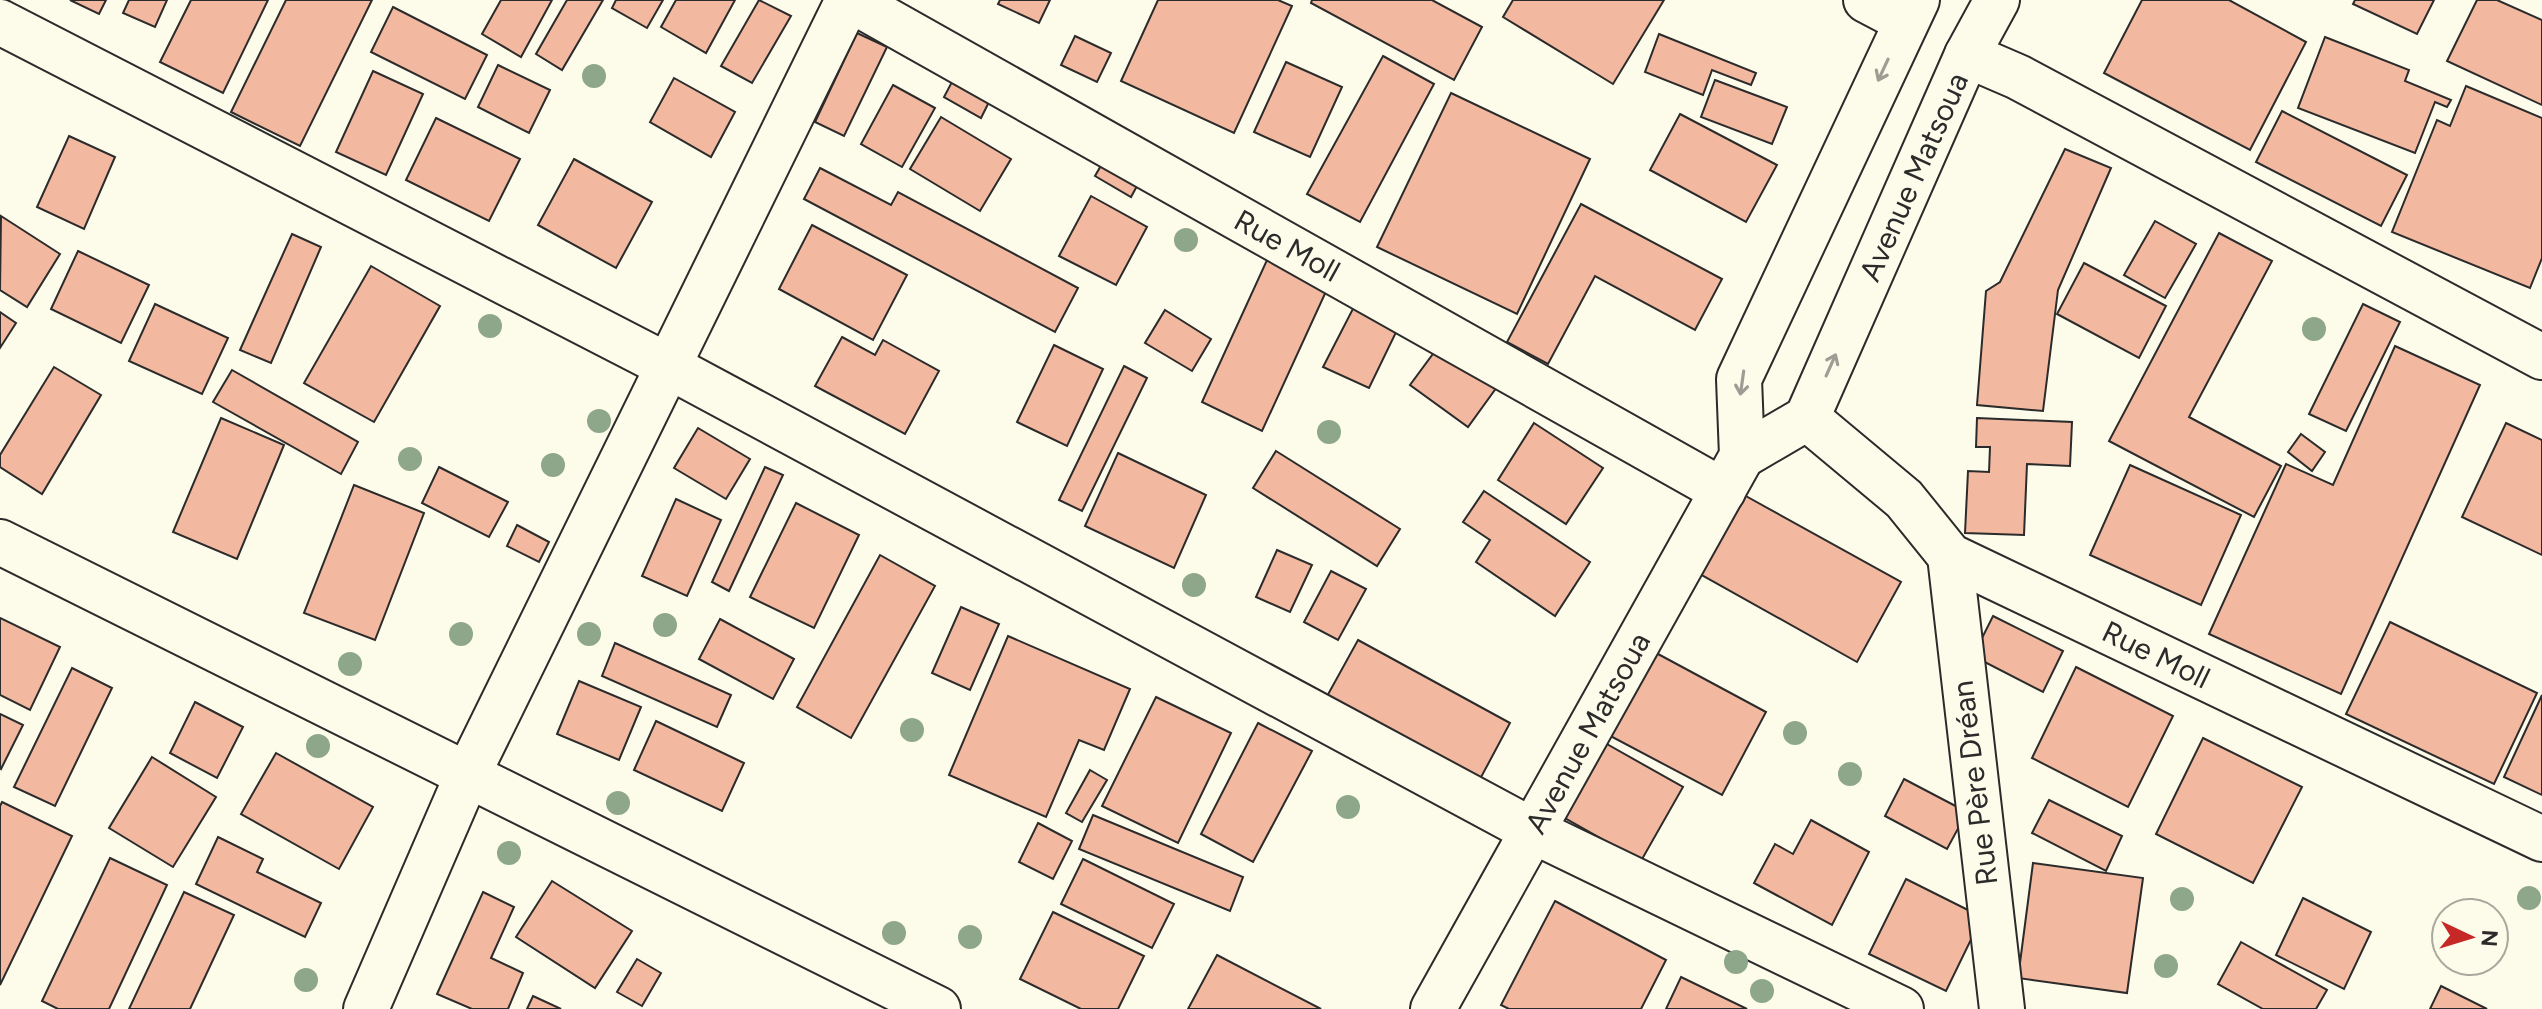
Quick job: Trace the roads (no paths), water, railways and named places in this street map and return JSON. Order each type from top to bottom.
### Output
[{"type":"street","points":[[366,1009],[467,776],[849,0]]},
{"type":"street","name":"Rue Moll","points":[[849,0],[1733,474]]},
{"type":"street","points":[[1733,474],[1739,379],[1911,10],[1866,0]]},
{"type":"street","name":"Avenue Matsoua","points":[[1807,418],[1967,55],[1997,0]]},
{"type":"street","points":[[0,22],[668,366],[1533,831],[1901,1009]]},
{"type":"street","points":[[1967,55],[2018,77],[2542,357]]},
{"type":"street","points":[[1733,474],[1807,418]]},
{"type":"street","name":"Rue Moll","points":[[1807,418],[1904,499],[1950,556],[2542,839]]},
{"type":"street","name":"Avenue Matsoua","points":[[1433,1009],[1733,474]]},
{"type":"street","points":[[0,542],[938,1009]]},
{"type":"street","name":"Rue Père Dréan","points":[[1950,556],[2002,1009]]}]
